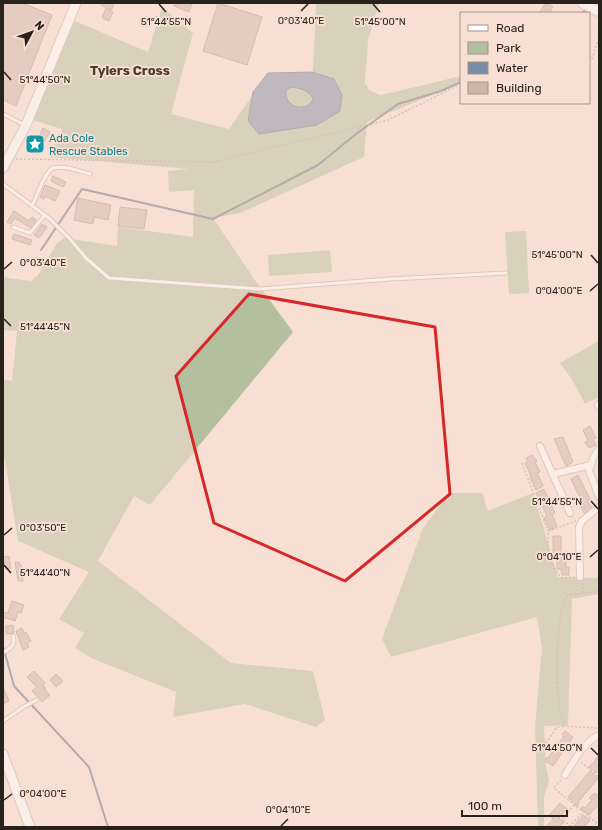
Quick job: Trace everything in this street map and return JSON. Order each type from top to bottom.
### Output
[{"type":"main road","points":[[3,168],[26,126],[76,3]]},
{"type":"main road","points":[[582,3],[599,12]]},
{"type":"main road","points":[[3,754],[30,827]]},
{"type":"street","points":[[540,446],[570,513]]},
{"type":"street","points":[[599,449],[590,470],[599,497]]},
{"type":"street","points":[[553,474],[591,465]]},
{"type":"street","points":[[582,577],[579,527],[582,521],[599,507]]},
{"type":"street","points":[[565,775],[576,758],[593,738],[599,735]]},
{"type":"lane","points":[[3,114],[26,126]]},
{"type":"lane","points":[[32,206],[47,175],[54,168],[62,168],[90,174]]},
{"type":"lane","points":[[3,184],[44,215],[69,238],[86,258],[109,278],[260,289],[390,279],[506,273]]},
{"type":"lane","points":[[13,227],[30,233],[44,215]]},
{"type":"lane","points":[[3,652],[7,651],[13,645],[13,636]]},
{"type":"lane","points":[[3,721],[25,706],[37,700]]},
{"type":"path","points":[[590,57],[592,59],[599,37]]},
{"type":"path","points":[[8,159],[213,162],[388,120],[460,84]]},
{"type":"path","points":[[522,463],[548,531],[548,556],[558,574],[562,578],[569,578]]},
{"type":"path","points":[[548,531],[576,520],[582,521]]},
{"type":"path","points":[[582,577],[584,593]]},
{"type":"path","points":[[564,726],[559,706],[557,678],[560,616],[564,601],[568,595],[599,591]]},
{"type":"path","points":[[539,753],[557,727],[599,728]]},
{"type":"path","points":[[560,827],[564,822],[562,819],[599,776],[576,758]]},
{"type":"path","points":[[565,775],[554,788],[599,825]]},
{"type":"path","points":[[564,822],[570,826],[582,812]]},
{"type":"highlighted area","points":[[249,294],[435,327],[450,494],[345,581],[214,523],[176,376]]},
{"type":"green space","points":[[316,3],[379,3],[368,41],[365,83],[369,90],[380,95],[460,76],[460,83],[367,122],[364,157],[240,213],[213,218],[255,280],[293,332],[150,505],[134,496],[98,561],[231,663],[313,671],[325,720],[316,727],[245,704],[173,717],[176,692],[91,658],[75,648],[84,633],[59,619],[89,572],[18,541],[3,447],[3,379],[12,381],[17,331],[3,330],[3,276],[31,281],[38,275],[57,243],[64,238],[117,246],[118,227],[193,237],[194,190],[169,192],[168,171],[189,169],[49,157],[62,129],[29,119],[52,65],[75,21],[148,52],[162,7],[193,33],[171,114],[229,129],[267,74],[313,72]]},
{"type":"green space","points":[[526,231],[529,293],[509,294],[505,232]]},
{"type":"green space","points":[[330,250],[332,272],[269,276],[268,255]]},
{"type":"green space","points":[[599,341],[599,397],[585,404],[573,381],[560,363]]},
{"type":"green space","points":[[449,493],[483,493],[487,511],[533,493],[558,577],[599,578],[599,594],[572,599],[568,725],[544,726],[546,767],[549,781],[544,796],[544,827],[538,827],[535,726],[542,648],[537,617],[391,657],[382,639],[423,528]]},
{"type":"water","points":[[312,72],[334,79],[342,95],[340,111],[317,125],[259,134],[248,121],[253,92],[268,73]],"holes":[[[291,87],[304,90],[309,93],[313,99],[306,106],[297,107],[292,105],[286,97],[286,91]]]},
{"type":"building","points":[[3,3],[22,3],[52,15],[16,106],[3,100]]},
{"type":"building","points":[[102,3],[112,3],[114,5],[111,10],[101,5]]},
{"type":"building","points":[[175,3],[192,3],[189,12],[174,6]]},
{"type":"building","points":[[218,3],[262,17],[247,65],[203,51]]},
{"type":"building","points":[[546,3],[553,7],[550,12],[540,12]]},
{"type":"building","points":[[106,8],[113,12],[109,21],[102,18]]},
{"type":"building","points":[[43,128],[50,132],[44,142],[41,141],[38,147],[40,148],[38,152],[29,147],[35,136],[38,138]]},
{"type":"building","points":[[53,176],[66,182],[63,187],[51,181]]},
{"type":"building","points":[[45,185],[60,191],[55,201],[45,196],[44,199],[40,197]]},
{"type":"building","points":[[78,198],[111,205],[108,220],[94,217],[93,224],[74,220]]},
{"type":"building","points":[[120,207],[147,210],[144,229],[118,226]]},
{"type":"building","points":[[14,211],[29,221],[32,217],[36,220],[31,228],[15,218],[11,224],[7,222]]},
{"type":"building","points":[[42,224],[47,227],[39,238],[34,235]]},
{"type":"building","points":[[14,234],[32,240],[30,245],[12,239]]},
{"type":"building","points":[[590,426],[596,438],[593,439],[596,445],[589,448],[585,442],[588,441],[583,430]]},
{"type":"building","points":[[563,437],[573,462],[566,466],[554,439]]},
{"type":"building","points":[[532,455],[537,461],[535,462],[540,472],[537,473],[543,486],[536,490],[525,463],[528,462],[526,458]]},
{"type":"building","points":[[578,475],[590,499],[587,500],[592,509],[584,513],[579,503],[582,502],[571,479]]},
{"type":"building","points":[[544,489],[555,513],[552,514],[557,526],[550,530],[544,518],[547,516],[536,493]]},
{"type":"building","points":[[553,536],[561,536],[561,554],[566,554],[566,567],[569,567],[569,575],[562,575],[561,569],[557,569],[557,555],[553,555]]},
{"type":"building","points":[[9,556],[11,568],[5,569],[3,557]]},
{"type":"building","points":[[15,562],[19,562],[21,565],[23,581],[18,581]]},
{"type":"building","points":[[12,601],[24,605],[21,613],[18,612],[15,621],[3,617],[3,612],[8,613]]},
{"type":"building","points":[[13,625],[14,633],[6,634],[6,626]]},
{"type":"building","points":[[22,628],[24,633],[26,632],[31,641],[27,643],[29,647],[23,650],[16,631]]},
{"type":"building","points":[[34,671],[45,683],[43,685],[46,689],[45,690],[50,695],[42,702],[32,691],[37,687],[27,677]]},
{"type":"building","points":[[56,674],[63,681],[56,687],[50,680]]},
{"type":"building","points":[[3,687],[9,701],[3,704]]},
{"type":"building","points":[[565,731],[573,737],[553,766],[545,761],[554,750],[551,748],[556,742],[558,744],[564,736],[562,734]]},
{"type":"building","points":[[599,756],[599,769],[596,773],[589,767]]},
{"type":"building","points":[[590,771],[598,778],[578,802],[579,803],[577,806],[568,797]]},
{"type":"building","points":[[599,792],[599,804],[589,815],[581,809],[583,806],[585,808],[592,800],[589,798],[594,793],[597,795]]},
{"type":"building","points":[[560,803],[567,809],[559,818],[563,822],[559,827],[546,827],[553,819],[549,815]]},
{"type":"building","points":[[583,815],[590,820],[584,827],[573,827]]},
{"type":"waterway","points":[[583,12],[587,9]]},
{"type":"waterway","points":[[41,250],[82,189],[213,219],[318,165],[356,134],[398,104],[441,91],[460,82]]},
{"type":"waterway","points":[[3,646],[14,686],[89,767],[108,827]]},
{"type":"place","name":"Ada Cole Rescue Stables","points":[[35,144]]},
{"type":"district","name":"Tylers Cross","points":[[130,70]]}]
